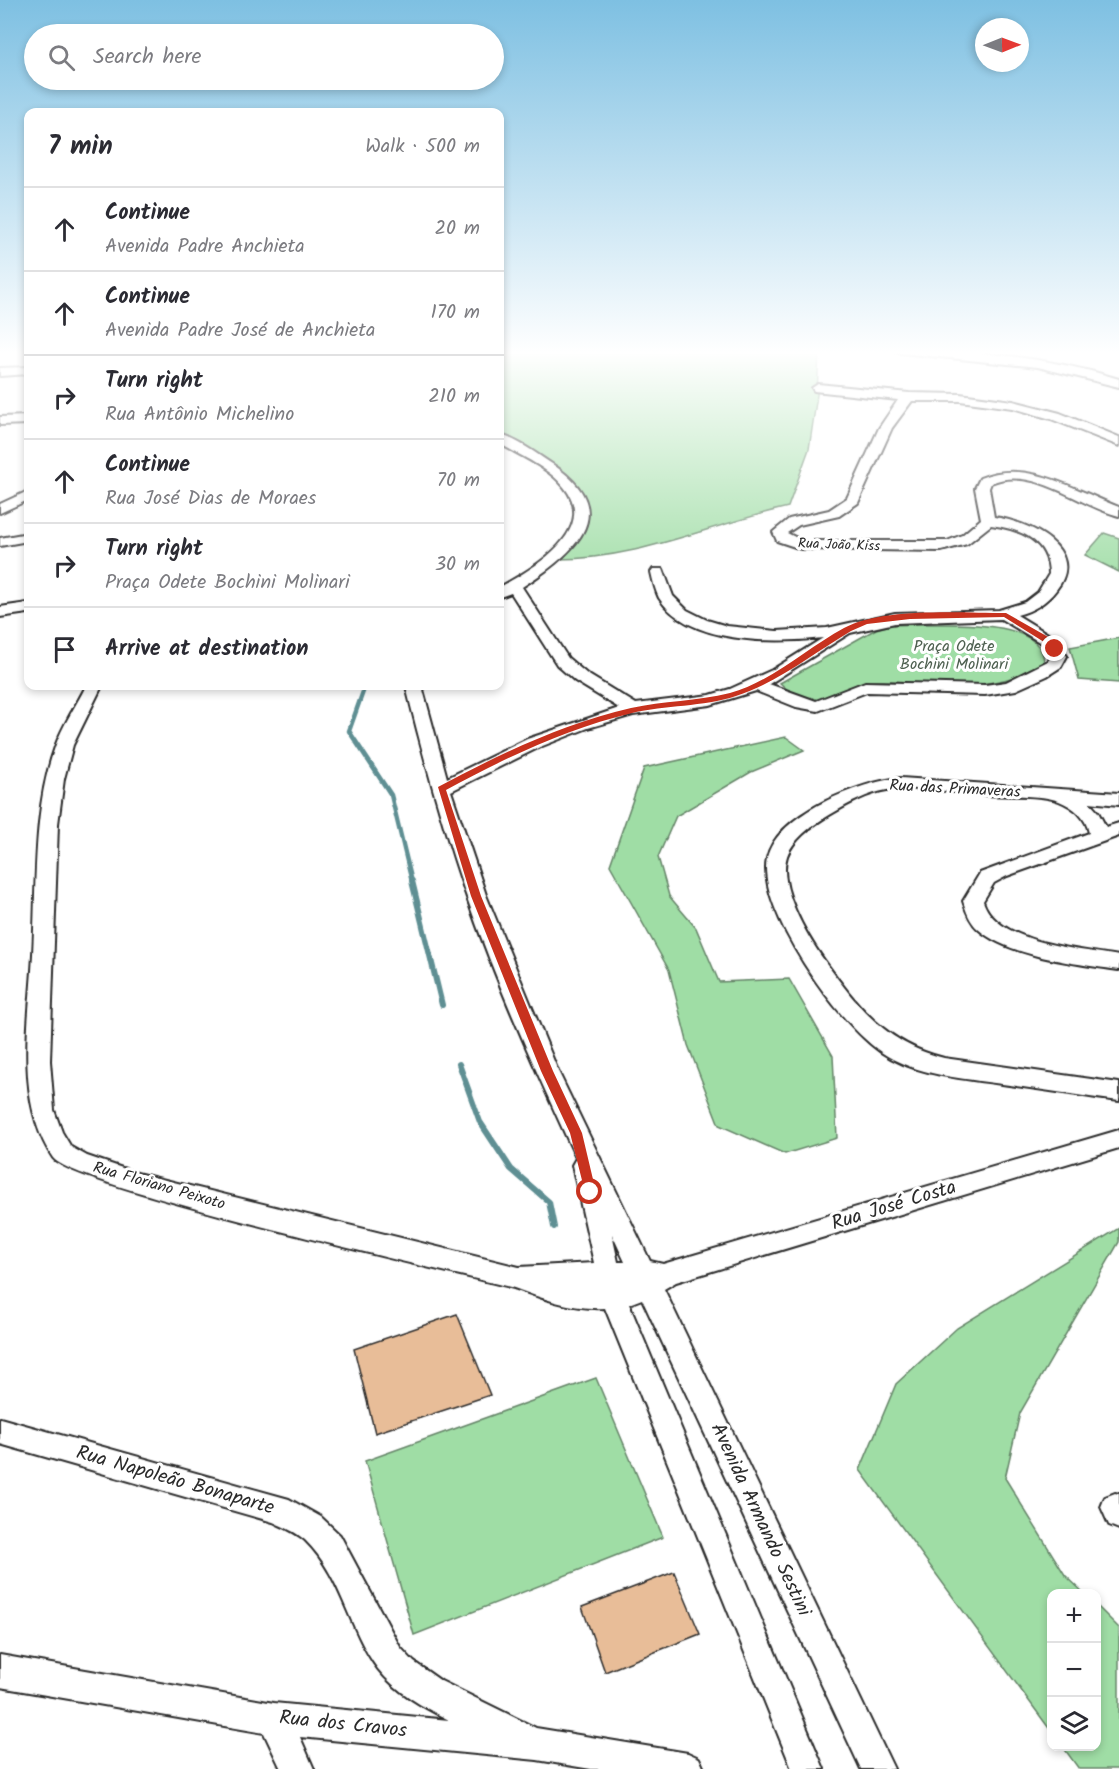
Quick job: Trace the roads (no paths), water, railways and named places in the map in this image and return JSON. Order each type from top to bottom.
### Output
[{"type":"street","name":"Rua João Kiss","points":[[883,433],[854,500],[846,508],[828,517],[784,526],[780,532],[782,538],[789,543],[810,546],[941,547],[958,545],[971,537],[988,520]]},
{"type":"street","points":[[1096,433],[1119,442]]},
{"type":"street","points":[[504,441],[533,458],[569,484],[577,496],[581,510],[581,521],[574,538],[555,559],[506,590],[532,608],[554,651],[564,663],[633,710]]},
{"type":"street","points":[[658,572],[668,599],[679,610],[696,621],[724,631],[747,635],[778,635],[848,629],[886,618],[1006,615],[1044,596],[1056,582],[1058,570],[1055,555],[1042,540],[1021,526],[988,520],[982,488],[985,481],[1000,474],[1034,478],[1119,512]]},
{"type":"street","points":[[0,509],[24,497]]},
{"type":"street","points":[[0,542],[24,538]]},
{"type":"street","points":[[0,612],[24,609]]},
{"type":"street","points":[[757,685],[802,703],[818,706],[865,687],[960,691],[1010,686],[1041,673],[1055,664],[1059,656],[1047,640],[1006,615]]},
{"type":"street","points":[[441,789],[538,740],[633,710],[732,695],[757,685],[848,629]]},
{"type":"street","name":"Rua Floriano Peixoto","points":[[92,690],[64,745],[55,780],[50,824],[39,1061],[42,1110],[51,1134],[63,1154],[79,1164],[137,1183],[516,1276],[563,1293],[611,1286]]},
{"type":"street","points":[[415,690],[441,789],[476,896],[547,1071],[576,1133],[611,1286],[808,1769]]},
{"type":"street","name":"Rua das Primaveras","points":[[1119,799],[935,785],[881,786],[838,803],[802,825],[784,843],[776,858],[776,875],[783,903],[829,987],[861,1025],[889,1047],[922,1061],[952,1068],[1119,1092]]},
{"type":"street","points":[[1060,795],[1076,802],[1091,815],[1098,825],[1099,835]]},
{"type":"street","points":[[1119,829],[1000,871],[987,878],[973,901],[978,916],[987,926],[1008,938],[1070,954],[1119,963]]},
{"type":"street","name":"Avenida Armando Sestini","points":[[576,1133],[654,1277],[870,1766]]},
{"type":"street","name":"Rua José Costa","points":[[611,1286],[654,1277],[1119,1139]]},
{"type":"street","name":"Rua Napoleão Bonaparte","points":[[0,1431],[279,1509],[314,1529],[337,1556],[383,1647],[402,1672],[433,1693],[537,1744]]},
{"type":"street","name":"Rua dos Cravos","points":[[0,1671],[274,1719],[537,1744],[688,1769]]},
{"type":"street","points":[[274,1719],[298,1769]]},
{"type":"waterway","points":[[364,690],[349,731],[391,795],[412,882]]},
{"type":"waterway","points":[[412,881],[442,1005]]},
{"type":"waterway","points":[[459,1064],[480,1122],[511,1169],[549,1202],[554,1227]]},
{"type":"park label","name":"Praça Odete Bochini Molinari","points":[[954,655]]}]
